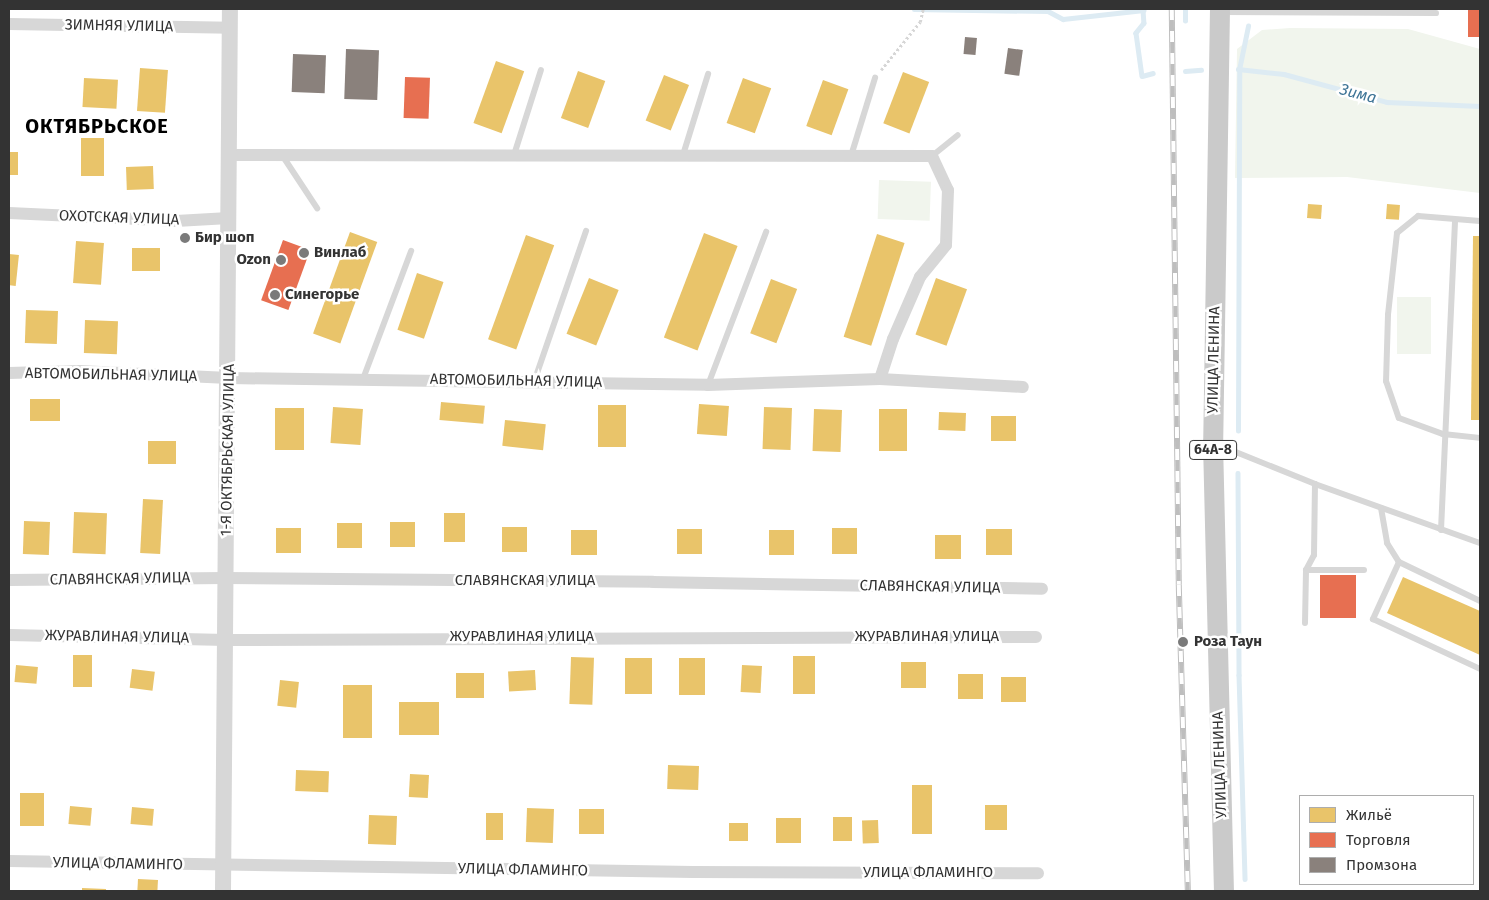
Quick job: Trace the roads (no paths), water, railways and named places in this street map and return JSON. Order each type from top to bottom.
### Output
[{"type":"main road","name":"УЛИЦА ЛЕНИНА","points":[[1220,10],[1213,443],[1224,891]]},
{"type":"street","name":"1-Я ОКТЯБРЬСКАЯ УЛИЦА","points":[[223,891],[230,218],[230,9]]},
{"type":"street","name":"ЗИМНЯЯ УЛИЦА","points":[[9,24],[230,28]]},
{"type":"street","points":[[230,155],[932,156],[948,190],[946,245],[920,277],[893,339],[880,380]]},
{"type":"street","name":"ОХОТСКАЯ УЛИЦА","points":[[9,213],[176,221],[230,218]]},
{"type":"street","name":"АВТОМОБИЛЬНАЯ УЛИЦА","points":[[9,373],[80,371],[228,378],[708,385],[880,380],[1023,387]]},
{"type":"street","name":"СЛАВЯНСКАЯ УЛИЦА","points":[[9,580],[226,578],[1042,589]]},
{"type":"street","name":"ЖУРАВЛИНАЯ УЛИЦА","points":[[9,635],[226,640],[1036,637]]},
{"type":"street","name":"УЛИЦА ФЛАМИНГО","points":[[9,861],[223,866],[693,872],[1038,873]]},
{"type":"lane","points":[[1220,10],[1436,13]]},
{"type":"lane","points":[[514,155],[541,70]]},
{"type":"lane","points":[[682,155],[708,74]]},
{"type":"lane","points":[[851,156],[875,78]]},
{"type":"lane","points":[[932,156],[958,134]]},
{"type":"lane","points":[[281,154],[317,208]]},
{"type":"lane","points":[[1480,221],[1418,216],[1397,233],[1388,315],[1386,381],[1400,418],[1443,434],[1480,438]]},
{"type":"lane","points":[[1441,530],[1443,434],[1455,220]]},
{"type":"lane","points":[[534,382],[586,231]]},
{"type":"lane","points":[[708,385],[766,232]]},
{"type":"lane","points":[[363,379],[411,250]]},
{"type":"lane","points":[[1213,443],[1315,484],[1480,544]]},
{"type":"lane","points":[[1305,623],[1306,570],[1314,555],[1315,484]]},
{"type":"lane","points":[[1380,508],[1386,543],[1400,562],[1480,601]]},
{"type":"lane","points":[[1400,562],[1373,619],[1480,669]]},
{"type":"lane","points":[[1306,570],[1364,570]]},
{"type":"waterway","name":"Зима","points":[[914,9],[1048,11],[1063,19],[1143,10],[1144,23],[1136,33],[1142,76],[1153,73]]},
{"type":"waterway","points":[[1185,9],[1185,21]]},
{"type":"waterway","points":[[1238,431],[1239,70],[1248,26]]},
{"type":"waterway","name":"Зима","points":[[1238,69],[1284,74],[1387,102],[1480,106]]},
{"type":"waterway","name":"Зима","points":[[1185,71],[1201,70]]},
{"type":"waterway","points":[[1238,473],[1239,675],[1245,879]]},
{"type":"railway","points":[[1172,9],[1179,585],[1188,891]]},
{"type":"place","name":"Бир шоп","points":[[185,238]]},
{"type":"place","name":"Винлаб","points":[[304,253]]},
{"type":"place","name":"Ozon","points":[[281,260]]},
{"type":"place","name":"Синегорье","points":[[275,295]]},
{"type":"place","name":"Роза Таун","points":[[1183,642]]},
{"type":"district","name":"ОКТЯБРЬСКОЕ","points":[[97,126]]}]
